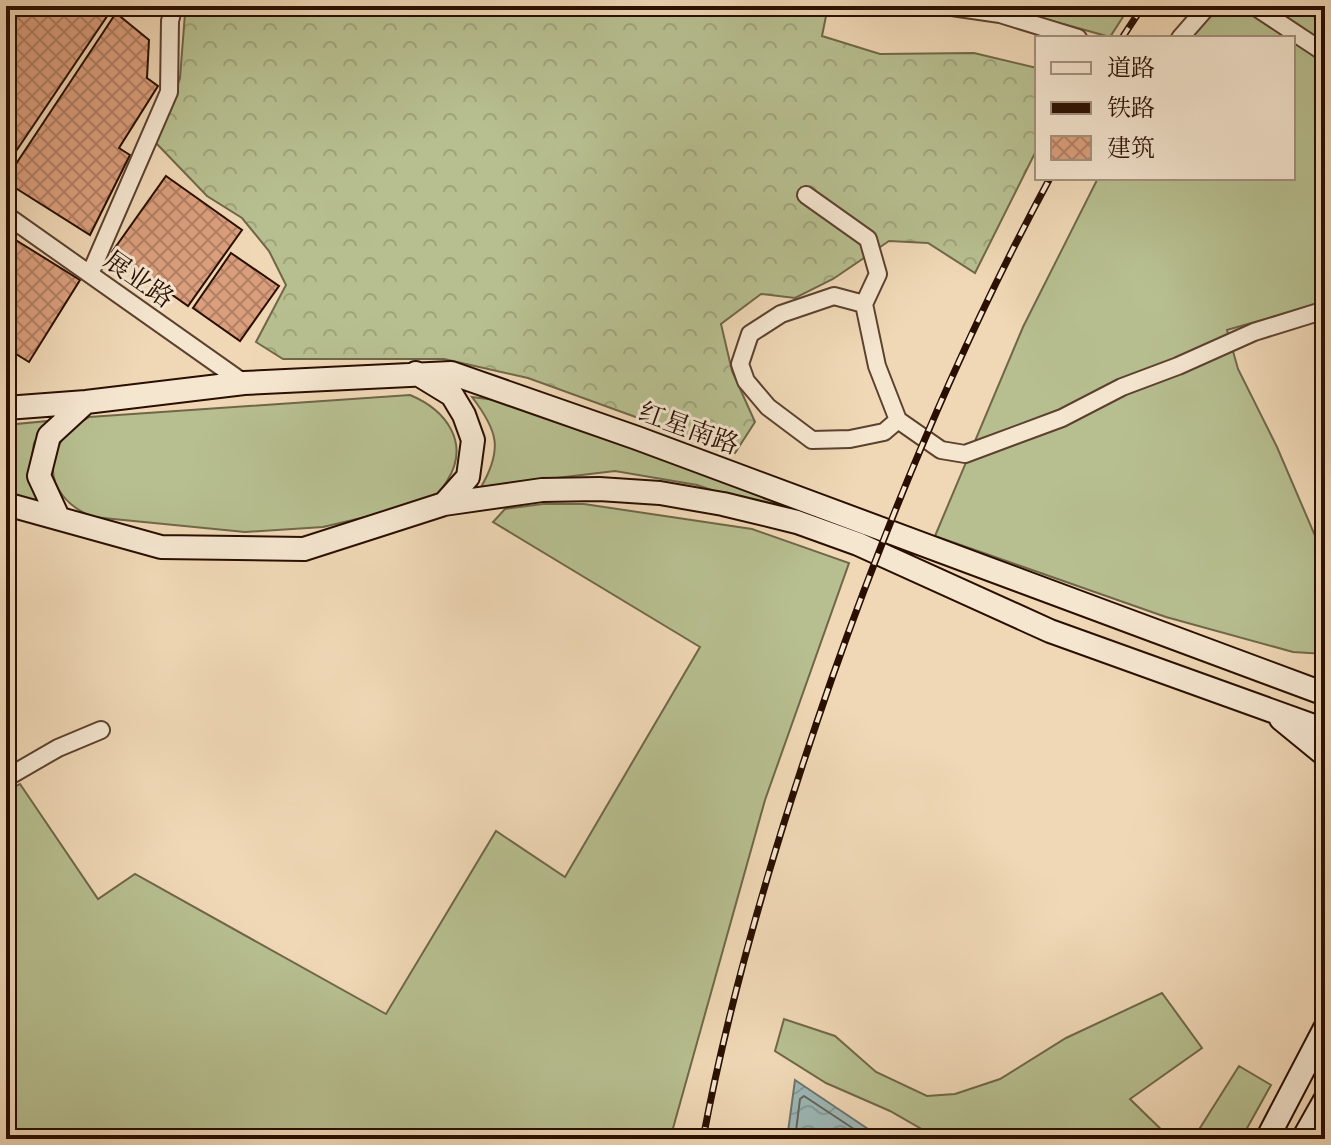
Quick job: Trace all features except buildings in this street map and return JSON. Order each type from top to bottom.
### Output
[{"type":"main road","points":[[416,373],[452,395],[464,415],[473,440],[468,477],[444,504]]},
{"type":"main road","name":"红星南路","points":[[6,408],[244,383],[451,373],[623,433],[1325,694]]},
{"type":"main road","points":[[58,517],[39,476],[49,436],[86,402]]},
{"type":"main road","points":[[6,504],[161,547],[304,549],[444,504],[542,490],[599,489],[660,493],[738,507],[797,522],[858,544],[1050,631],[1325,730]]},
{"type":"main road","points":[[1241,663],[1325,679]]},
{"type":"main road","points":[[1264,706],[1325,755]]},
{"type":"main road","points":[[1267,1139],[1325,1028]]},
{"type":"main road","points":[[1303,1139],[1325,1100]]},
{"type":"street","points":[[90,274],[169,92],[170,21],[174,6]]},
{"type":"street","points":[[945,6],[1000,14],[1072,36]]},
{"type":"street","points":[[1182,36],[1208,6]]},
{"type":"street","points":[[1254,6],[1325,53]]},
{"type":"street","points":[[806,195],[868,239],[878,274],[864,304],[877,366],[898,420],[941,450],[965,454],[1062,418],[1122,387],[1254,332],[1325,310]]},
{"type":"street","name":"展业路","points":[[6,215],[244,383]]},
{"type":"street","points":[[864,304],[834,296],[781,314],[750,334],[740,364],[746,381],[768,407],[812,440],[850,439],[884,432],[898,420]]},
{"type":"street","points":[[6,778],[58,748],[101,730]]},
{"type":"green space","points":[[178,6],[828,6],[822,36],[880,54],[974,53],[1035,68],[1035,153],[975,273],[928,243],[889,241],[833,279],[795,298],[761,294],[721,324],[732,371],[755,422],[735,453],[528,378],[444,359],[283,359],[256,342],[286,285],[269,251],[242,218],[207,196],[155,142],[180,78],[185,13]]},
{"type":"green space","points":[[999,6],[1130,6],[1111,36]]},
{"type":"green space","points":[[1205,6],[1325,6],[1325,302],[1227,330],[1238,369],[1277,447],[1325,559],[1325,654],[1293,652],[1166,617],[935,536],[1023,327],[1097,180],[1295,180],[1295,36],[1186,36]]},
{"type":"green space","points":[[410,395],[423,401],[444,419],[455,441],[454,467],[438,494],[425,503],[323,527],[245,532],[93,517],[76,508],[63,496],[56,483],[53,469],[55,455],[62,441],[73,428],[89,417]]},
{"type":"green space","points":[[472,397],[503,401],[618,437],[867,534],[864,542],[697,485],[615,471],[481,487],[493,462],[494,440],[487,420]]},
{"type":"green space","points":[[48,421],[34,443],[28,481],[46,507],[6,495],[6,425]]},
{"type":"green space","points":[[543,504],[584,504],[752,529],[849,563],[765,800],[670,1139],[6,1139],[6,791],[20,784],[98,899],[135,874],[386,1014],[496,831],[565,877],[700,647],[493,522],[505,509]]},
{"type":"green space","points":[[1162,993],[1202,1048],[1130,1099],[1171,1139],[939,1139],[890,1111],[826,1083],[775,1051],[784,1019],[835,1036],[876,1072],[927,1096],[955,1094],[1000,1079],[1066,1038]]},
{"type":"green space","points":[[1239,1066],[1271,1085],[1241,1139],[1193,1139]]},
{"type":"water","points":[[795,1080],[883,1139],[787,1139]]},
{"type":"railway","points":[[1123,36],[1143,6]]},
{"type":"railway","points":[[703,1139],[728,1023],[759,906],[832,678],[931,424],[988,300],[1049,180]]}]
